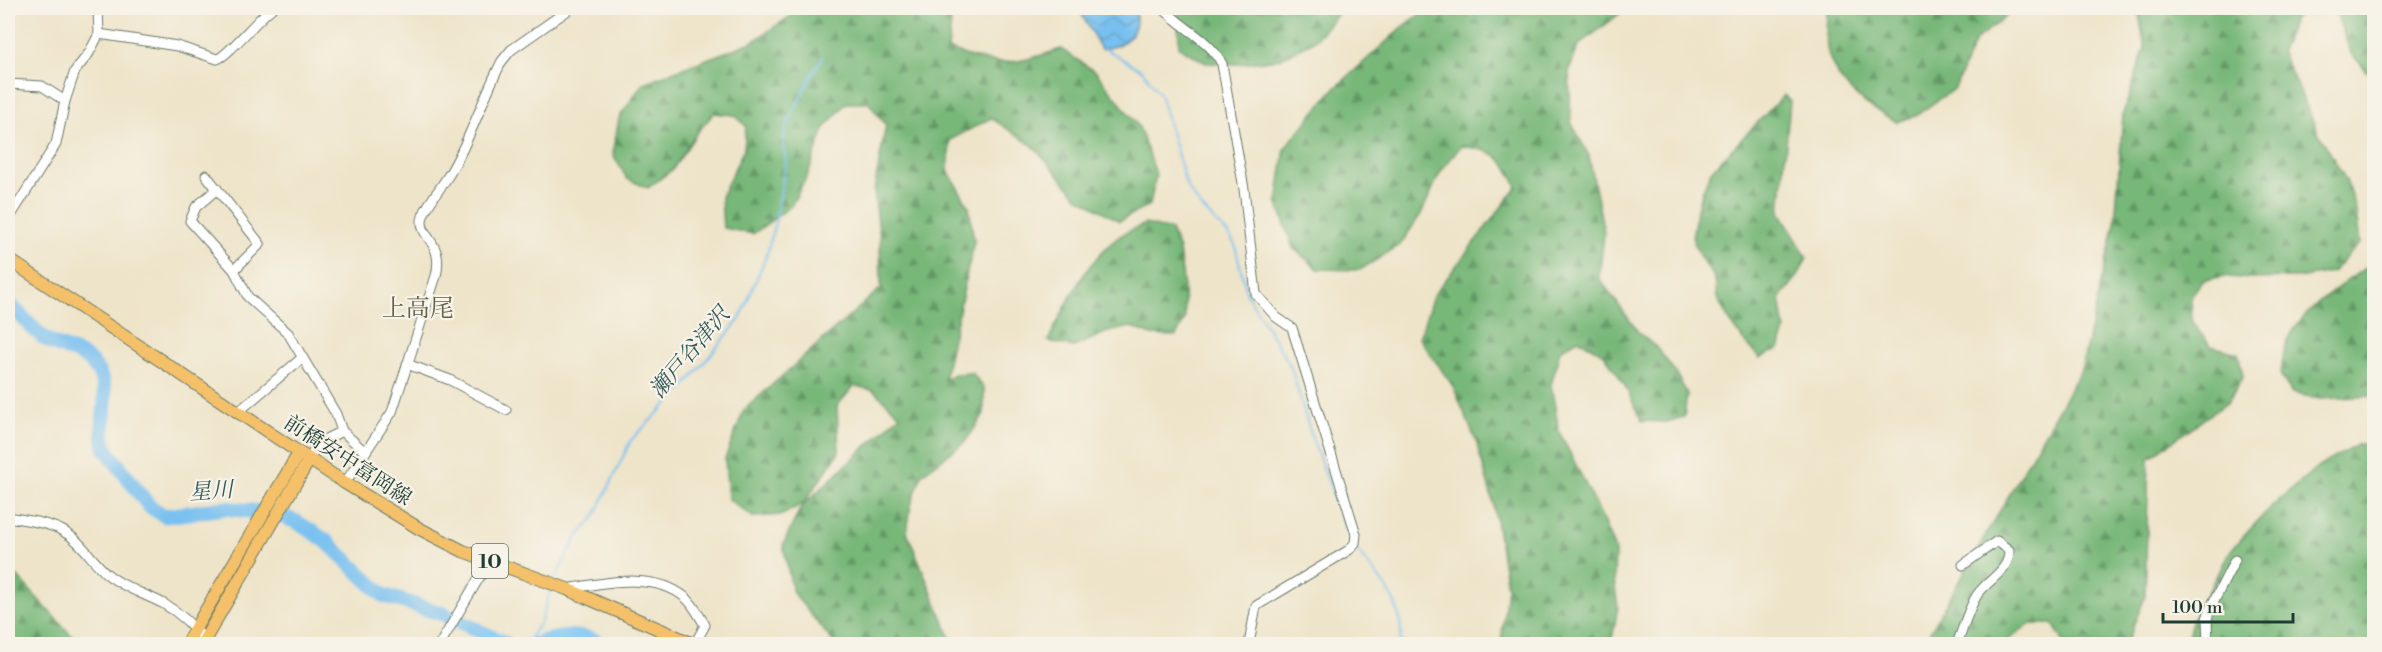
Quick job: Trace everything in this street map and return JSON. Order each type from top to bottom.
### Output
[{"type":"main road","name":"前橋安中富岡線","points":[[8,259],[345,483],[442,542],[567,589],[694,645]]},
{"type":"main road","points":[[186,645],[304,456]]},
{"type":"main road","points":[[205,643],[304,456]]},
{"type":"street","points":[[8,220],[56,144],[65,101],[75,71],[89,53],[99,34],[98,8]]},
{"type":"street","points":[[99,34],[177,46],[217,59],[229,52],[247,29],[272,8]]},
{"type":"street","points":[[345,483],[364,451],[392,412],[439,263],[437,250],[422,221],[424,215],[451,171],[502,61],[511,50],[571,8]]},
{"type":"street","points":[[1163,8],[1176,22],[1217,54],[1222,64],[1244,189],[1256,294],[1276,317],[1292,328],[1356,534],[1355,543],[1349,550],[1256,606],[1249,645]]},
{"type":"street","points":[[8,84],[42,86],[65,101]]},
{"type":"street","points":[[206,175],[260,244],[234,270]]},
{"type":"street","points":[[217,189],[196,207],[190,221],[234,270],[248,297],[288,333],[336,414],[342,431],[364,451]]},
{"type":"street","points":[[238,412],[302,358]]},
{"type":"street","points":[[407,364],[450,380],[506,410]]},
{"type":"street","points":[[304,456],[318,443],[342,431]]},
{"type":"street","points":[[8,518],[60,529],[92,555],[106,573],[121,584],[165,605],[195,629],[205,643]]},
{"type":"street","points":[[1957,645],[1977,596],[2002,570],[2009,559],[2009,550],[1997,541],[1963,565]]},
{"type":"street","points":[[2208,645],[2207,619],[2210,609],[2235,560]]},
{"type":"street","points":[[440,645],[489,561]]},
{"type":"street","points":[[567,589],[622,580],[642,582],[679,592],[688,600],[705,625],[694,645]]},
{"type":"green space","points":[[800,8],[962,8],[951,21],[948,49],[979,59],[1004,62],[1017,61],[1061,49],[1096,72],[1139,127],[1156,174],[1150,205],[1119,221],[1078,197],[1033,146],[991,118],[950,140],[948,171],[969,207],[974,241],[944,380],[954,374],[972,373],[984,388],[984,414],[965,442],[922,474],[911,505],[907,532],[953,644],[835,644],[793,593],[783,545],[801,507],[900,415],[873,390],[854,386],[837,406],[839,452],[804,503],[782,515],[753,517],[728,499],[725,459],[744,410],[881,288],[880,238],[874,191],[886,125],[869,103],[846,103],[824,129],[808,174],[791,206],[753,234],[723,228],[721,197],[744,149],[746,126],[734,115],[714,113],[696,134],[673,169],[648,188],[627,179],[613,154],[619,118],[643,83],[752,42]]},
{"type":"green space","points":[[1183,8],[1343,8],[1314,41],[1279,59],[1239,64],[1206,63],[1179,47],[1178,15]]},
{"type":"green space","points":[[1428,8],[1627,8],[1579,45],[1569,71],[1571,122],[1589,156],[1604,233],[1599,278],[1639,333],[1658,349],[1675,372],[1687,394],[1684,417],[1666,422],[1642,421],[1624,384],[1604,354],[1578,339],[1560,350],[1551,385],[1559,431],[1600,513],[1615,550],[1614,580],[1618,607],[1611,644],[1501,644],[1507,587],[1493,502],[1476,441],[1453,386],[1419,338],[1433,296],[1517,187],[1502,161],[1482,150],[1461,146],[1441,171],[1421,214],[1400,245],[1360,270],[1318,269],[1293,248],[1277,202],[1285,148],[1331,92],[1399,30]]},
{"type":"green space","points":[[1827,8],[2017,8],[1975,41],[1955,88],[1915,116],[1897,122],[1858,97],[1841,80],[1830,59],[1827,47]]},
{"type":"green space","points":[[2138,8],[2310,8],[2294,18],[2281,51],[2319,134],[2346,180],[2356,211],[2360,243],[2332,272],[2297,278],[2248,279],[2223,276],[2202,281],[2191,296],[2192,323],[2211,346],[2238,353],[2243,376],[2228,402],[2149,458],[2145,597],[2126,644],[2065,644],[2053,624],[2031,624],[2002,644],[1951,644],[1927,637],[2081,370],[2115,223],[2123,114],[2145,48]]},
{"type":"green space","points":[[2325,8],[2374,8],[2374,79],[2351,53],[2336,14]]},
{"type":"green space","points":[[1784,95],[1790,101],[1780,212],[1807,257],[1798,276],[1780,298],[1785,331],[1779,349],[1760,358],[1744,341],[1728,318],[1717,298],[1715,278],[1700,257],[1692,237],[1699,200],[1711,171]]},
{"type":"green space","points":[[1145,224],[1171,230],[1179,250],[1185,319],[1176,336],[1152,335],[1131,327],[1107,332],[1074,347],[1048,341],[1087,270],[1120,236]]},
{"type":"green space","points":[[2374,262],[2374,396],[2320,399],[2292,393],[2281,376],[2284,351],[2291,335],[2299,323],[2323,299]]},
{"type":"green space","points":[[2359,444],[2374,444],[2374,619],[2371,626],[2374,644],[2186,644],[2193,618],[2231,550],[2268,510],[2317,467]]},
{"type":"green space","points":[[8,572],[17,576],[70,634],[85,644],[8,644]]},
{"type":"water","points":[[1081,8],[1135,8],[1135,25],[1130,37],[1118,45],[1101,49],[1082,15]]},
{"type":"waterway","points":[[1102,47],[1143,71],[1160,94],[1187,187],[1200,206],[1229,235],[1235,245],[1247,294],[1291,367],[1313,441],[1351,542]]},
{"type":"waterway","name":"瀬戸谷津沢","points":[[554,580],[577,537],[594,518],[631,440],[685,386],[740,319],[767,254],[776,218],[786,161],[783,144],[785,129],[823,57]]},
{"type":"waterway","name":"星川","points":[[8,302],[44,338],[84,357],[97,370],[104,388],[103,432],[106,449],[149,506],[165,516],[225,508],[276,514],[297,522],[325,540],[383,595],[443,614],[507,644]]},
{"type":"waterway","points":[[1354,546],[1381,580],[1394,602],[1399,614],[1400,644]]},
{"type":"waterway","name":"瀬戸谷津沢","points":[[526,644],[541,621],[551,588]]},
{"type":"waterway","name":"星川","points":[[535,644],[569,637],[585,638],[602,644]]},
{"type":"district","name":"上高尾","points":[[418,308]]}]
